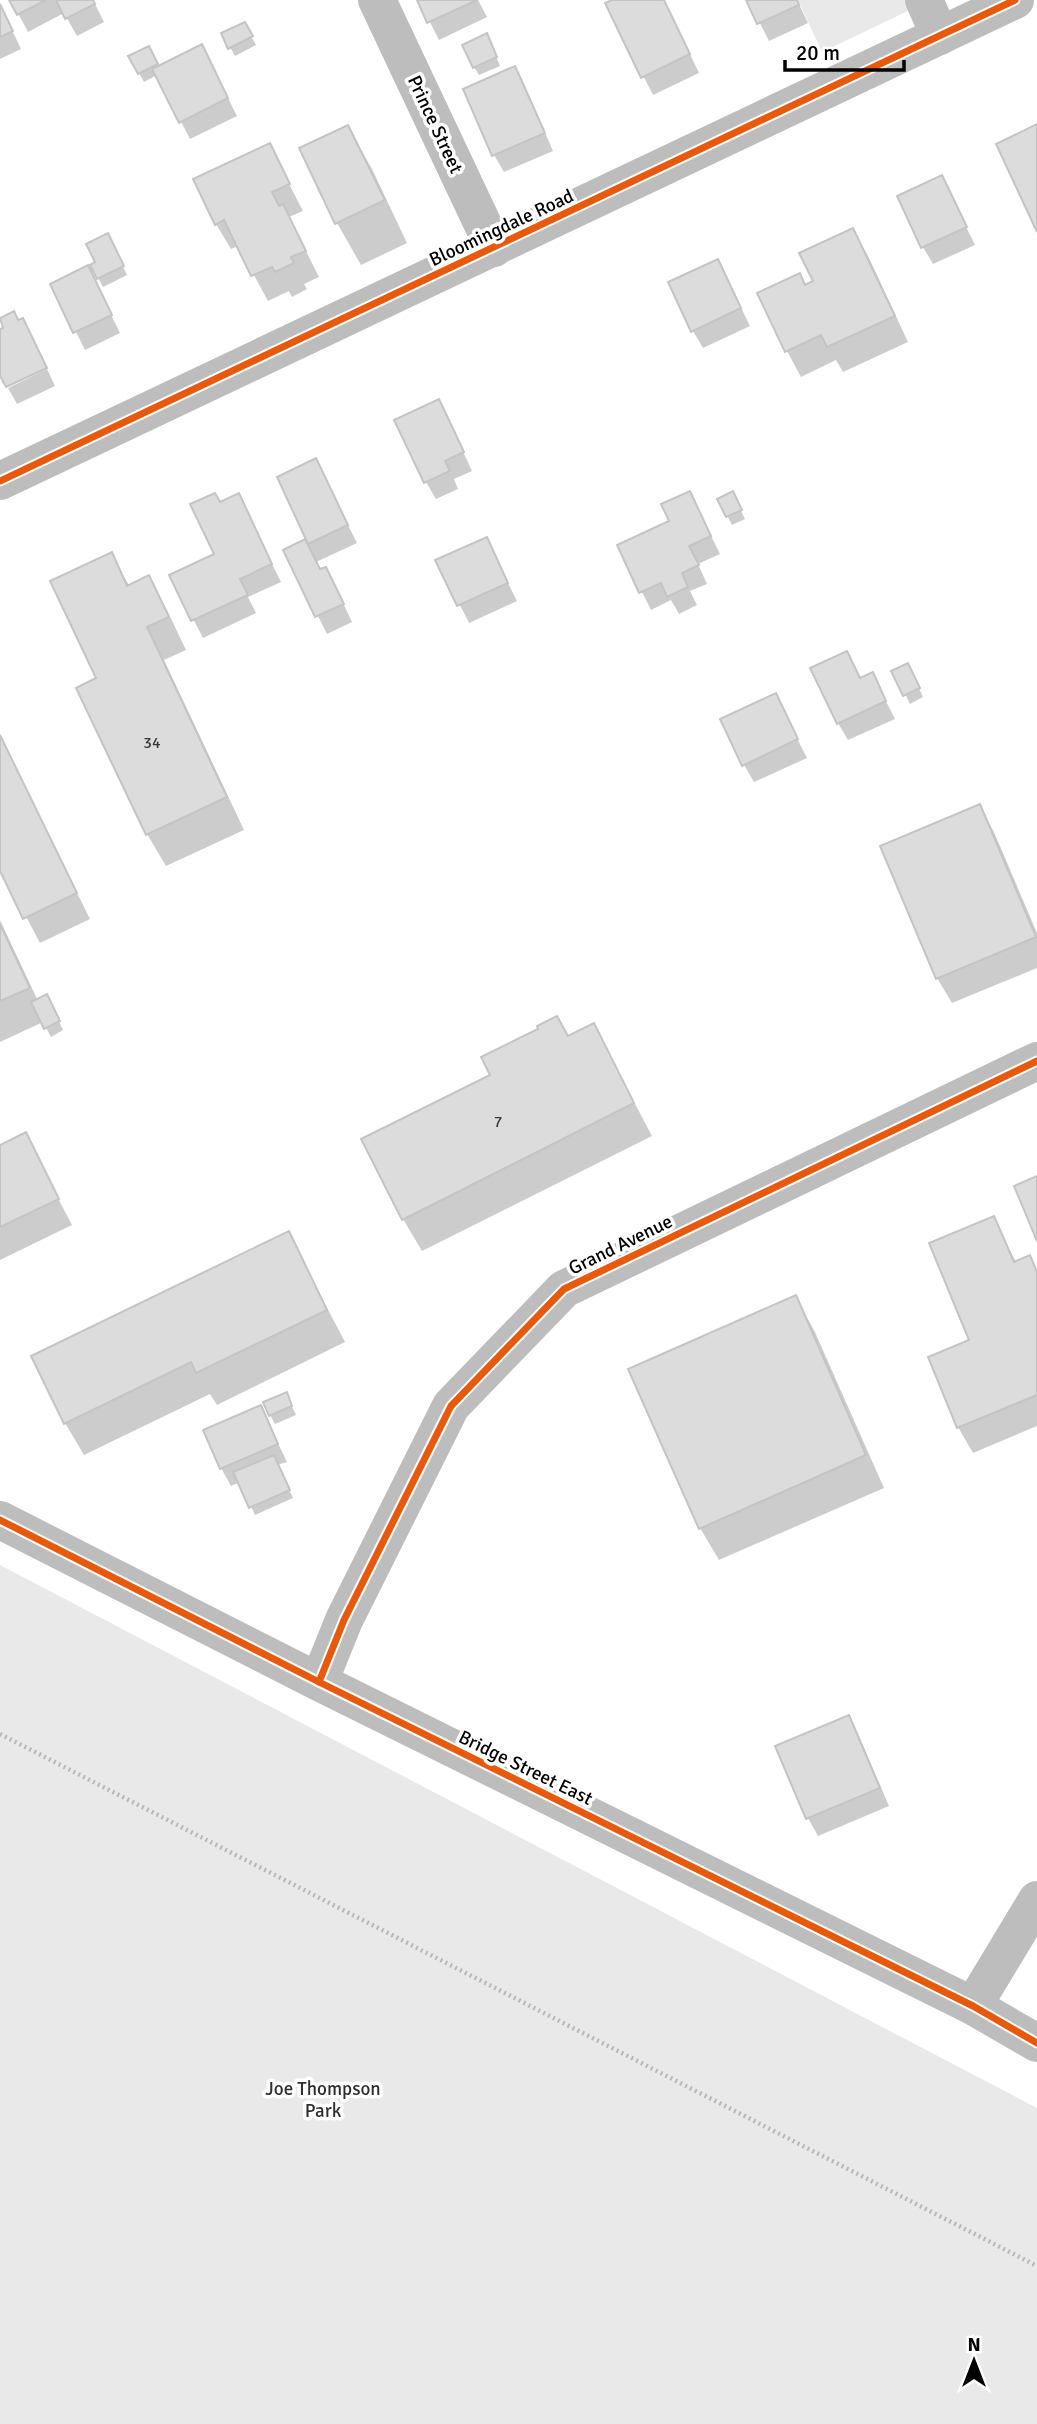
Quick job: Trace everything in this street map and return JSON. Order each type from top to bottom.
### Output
[{"type":"main road","name":"Prince Street","points":[[377,0],[494,248]]},
{"type":"main road","points":[[924,0],[940,36]]},
{"type":"main road","name":"Bloomingdale Road","points":[[0,481],[1014,0]]},
{"type":"main road","name":"Grand Avenue","points":[[319,1682],[344,1620],[451,1406],[564,1289],[1037,1061]]},
{"type":"main road","name":"Bridge Street East","points":[[0,1520],[319,1682],[973,2006],[1037,2043]]},
{"type":"main road","points":[[973,2006],[1037,1900]]},
{"type":"path","points":[[0,1734],[1037,2266]]},
{"type":"green space","points":[[798,0],[931,0],[822,52]]},
{"type":"green space","name":"Joe Thompson Park","points":[[0,1565],[1037,2108],[1037,2424],[0,2424]]},
{"type":"building","points":[[9,0],[46,0],[17,15]]},
{"type":"building","points":[[56,0],[93,0],[95,4],[65,19]]},
{"type":"building","points":[[417,0],[477,0],[427,23]]},
{"type":"building","points":[[612,0],[664,0],[690,54],[641,78],[605,3]]},
{"type":"building","points":[[746,0],[797,0],[799,5],[757,24]]},
{"type":"building","points":[[0,4],[13,31],[0,37]]},
{"type":"building","points":[[245,22],[253,36],[228,49],[221,33]]},
{"type":"building","points":[[487,33],[497,57],[473,68],[462,45]]},
{"type":"building","points":[[202,44],[228,98],[179,123],[152,69]]},
{"type":"building","points":[[149,46],[158,64],[138,74],[128,56]]},
{"type":"building","points":[[515,66],[545,133],[492,156],[463,89]]},
{"type":"building","points":[[1037,124],[1037,232],[996,144]]},
{"type":"building","points":[[348,125],[385,200],[335,224],[299,148]]},
{"type":"building","points":[[270,143],[290,184],[272,192],[279,206],[283,204],[306,251],[291,257],[294,263],[275,272],[272,267],[251,276],[224,220],[215,225],[193,179]]},
{"type":"building","points":[[942,175],[967,227],[921,248],[897,196]]},
{"type":"building","points":[[853,228],[895,316],[827,347],[821,335],[785,352],[757,293],[800,273],[805,285],[813,281],[799,253]]},
{"type":"building","points":[[108,233],[124,266],[97,279],[90,265],[95,262],[86,244]]},
{"type":"building","points":[[718,259],[741,308],[691,332],[668,282]]},
{"type":"building","points":[[88,265],[112,315],[73,333],[50,284]]},
{"type":"building","points":[[14,311],[18,320],[23,318],[47,368],[6,387],[0,376],[0,329],[3,328],[0,318]]},
{"type":"building","points":[[439,399],[464,452],[445,461],[450,471],[424,483],[394,420]]},
{"type":"building","points":[[316,458],[348,525],[308,544],[277,477]]},
{"type":"building","points":[[690,491],[711,536],[689,546],[699,565],[682,573],[688,587],[667,597],[661,583],[639,593],[617,545],[669,521],[661,504]]},
{"type":"building","points":[[733,491],[742,510],[726,517],[717,499]]},
{"type":"building","points":[[215,493],[220,502],[239,493],[272,564],[240,579],[248,595],[191,621],[169,575],[214,554],[190,504]]},
{"type":"building","points":[[487,537],[508,583],[457,606],[435,560]]},
{"type":"building","points":[[305,539],[320,569],[326,567],[344,604],[315,617],[283,550]]},
{"type":"building","points":[[112,552],[127,586],[149,575],[169,617],[147,627],[227,797],[146,835],[76,688],[96,678],[50,581]]},
{"type":"building","points":[[847,651],[860,678],[873,672],[886,701],[837,724],[810,668]]},
{"type":"building","points":[[908,663],[920,688],[903,696],[891,671]]},
{"type":"building","points":[[776,693],[798,739],[742,766],[720,719]]},
{"type":"building","points":[[0,735],[77,893],[23,919],[0,871]]},
{"type":"building","points":[[980,804],[1036,937],[936,979],[880,846]]},
{"type":"building","points":[[0,924],[30,988],[0,1001]]},
{"type":"building","points":[[47,994],[60,1021],[44,1029],[31,1002]]},
{"type":"building","points":[[557,1016],[568,1036],[594,1023],[634,1103],[402,1220],[361,1139],[490,1075],[481,1057],[538,1029],[537,1026]]},
{"type":"building","points":[[26,1132],[59,1199],[0,1227],[0,1145]]},
{"type":"building","points":[[1037,1176],[1037,1241],[1014,1186]]},
{"type":"building","points":[[994,1216],[1014,1262],[1030,1255],[1037,1272],[1037,1395],[957,1428],[928,1357],[969,1340],[929,1243]]},
{"type":"building","points":[[289,1231],[327,1310],[196,1373],[191,1362],[64,1424],[31,1356]]},
{"type":"building","points":[[796,1295],[866,1455],[699,1529],[628,1369]]},
{"type":"building","points":[[287,1392],[292,1406],[269,1416],[263,1402]]},
{"type":"building","points":[[261,1405],[278,1444],[220,1469],[203,1430]]},
{"type":"building","points":[[274,1455],[290,1490],[249,1508],[233,1472]]},
{"type":"building","points":[[849,1715],[880,1788],[806,1819],[775,1746]]},
{"type":"cycle path","points":[[0,481],[1015,0]]},
{"type":"cycle path","points":[[319,1682],[344,1620],[451,1406],[564,1289],[1037,1061]]},
{"type":"cycle path","points":[[0,1520],[319,1682],[973,2006],[1037,2043]]}]
